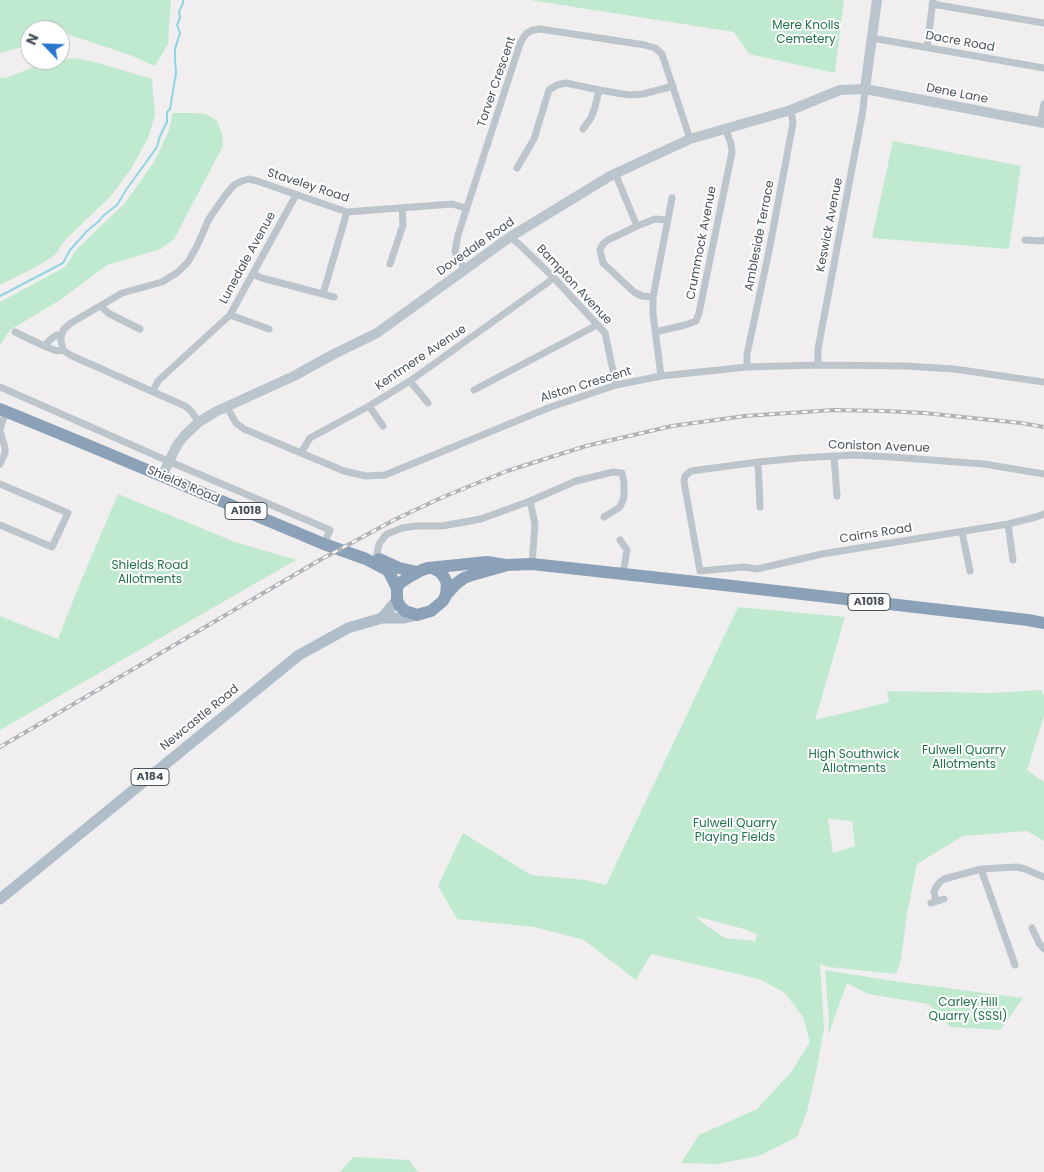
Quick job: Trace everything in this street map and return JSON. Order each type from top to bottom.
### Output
[{"type":"highway","name":"Shields Road","points":[[3,410],[327,545],[348,553],[371,558]]},
{"type":"highway","name":"A1018","points":[[371,558],[417,572]]},
{"type":"highway","name":"A1018","points":[[371,558],[390,574],[397,594]]},
{"type":"highway","name":"A1018","points":[[432,568],[487,562],[506,565],[532,564],[568,567],[623,574],[725,576],[1044,623]]},
{"type":"highway","name":"A1018","points":[[446,596],[464,578],[506,565]]},
{"type":"highway","points":[[432,568],[440,572],[447,583],[446,596],[443,601],[426,613],[417,615],[405,611],[400,606],[397,594],[400,583],[417,572],[432,568]]},
{"type":"main road","points":[[382,618],[397,594]]},
{"type":"main road","name":"A184","points":[[382,618],[404,618],[417,615]]},
{"type":"main road","name":"Newcastle Road","points":[[0,899],[299,655],[348,628],[382,618]]},
{"type":"street","points":[[865,89],[877,0]]},
{"type":"street","points":[[927,47],[932,2],[1044,24]]},
{"type":"street","name":"Torver Crescent","points":[[466,270],[457,258],[455,251],[456,242],[520,44],[527,33],[540,28],[654,48],[662,54],[690,138]]},
{"type":"street","name":"Dacre Road","points":[[872,38],[1044,68]]},
{"type":"street","points":[[516,168],[534,139],[549,90],[556,85],[566,84],[629,95],[643,94],[673,86]]},
{"type":"street","name":"Dene Lane","points":[[840,90],[865,89],[1042,123]]},
{"type":"street","name":"Keswick Avenue","points":[[818,365],[818,349],[863,110],[865,89]]},
{"type":"street","points":[[583,129],[591,118],[599,90]]},
{"type":"street","name":"Dovedale Road","points":[[162,476],[176,445],[199,422],[215,412],[294,376],[377,333],[510,237],[615,174],[690,138],[791,110],[840,90]]},
{"type":"street","points":[[1042,123],[1044,104]]},
{"type":"street","name":"Ambleside Terrace","points":[[747,367],[747,354],[793,123],[791,110]]},
{"type":"street","name":"Crummock Avenue","points":[[655,332],[696,321],[732,152],[725,128]]},
{"type":"street","points":[[615,174],[637,226]]},
{"type":"street","name":"Staveley Road","points":[[44,346],[52,338],[62,336],[64,330],[71,323],[122,294],[162,282],[178,272],[188,262],[210,219],[224,197],[234,185],[242,181],[249,179],[272,185],[347,212],[452,204],[466,208]]},
{"type":"street","name":"Lunedale Avenue","points":[[153,392],[158,381],[230,316],[296,195]]},
{"type":"street","points":[[661,376],[653,314],[653,297],[672,198]]},
{"type":"street","points":[[390,264],[403,224],[402,208]]},
{"type":"street","points":[[323,294],[347,212]]},
{"type":"street","points":[[653,297],[642,296],[634,292],[604,263],[600,250],[608,240],[637,226],[655,220],[668,220]]},
{"type":"street","name":"Bampton Avenue","points":[[510,237],[554,278],[605,333],[616,385]]},
{"type":"street","points":[[1025,240],[1044,240]]},
{"type":"street","points":[[253,274],[334,297]]},
{"type":"street","name":"Kentmere Avenue","points":[[301,454],[310,438],[369,406],[410,380],[554,278]]},
{"type":"street","points":[[101,306],[108,313],[140,329]]},
{"type":"street","points":[[230,316],[269,329]]},
{"type":"street","points":[[474,390],[597,325]]},
{"type":"street","points":[[15,332],[57,351],[63,350]]},
{"type":"street","points":[[62,336],[63,350],[70,355],[185,406],[199,422]]},
{"type":"street","name":"Alston Crescent","points":[[227,407],[236,423],[244,429],[344,471],[366,476],[384,475],[548,408],[616,385],[661,376],[747,367],[818,365],[932,367],[1044,382]]},
{"type":"street","points":[[410,380],[428,403]]},
{"type":"street","name":"Shields Road","points":[[0,387],[330,530],[327,545]]},
{"type":"street","points":[[369,406],[384,426]]},
{"type":"street","points":[[0,464],[5,453],[0,430],[3,410]]},
{"type":"street","name":"Coniston Avenue","points":[[697,576],[684,482],[685,476],[691,471],[758,462],[855,455],[984,464],[1044,474]]},
{"type":"street","points":[[834,456],[837,496]]},
{"type":"street","points":[[758,462],[760,507]]},
{"type":"street","points":[[371,558],[387,534],[402,528],[442,526],[480,519],[530,501],[576,481],[613,472],[622,473],[624,497],[620,507],[604,517]]},
{"type":"street","points":[[0,484],[68,513],[52,547],[0,525]]},
{"type":"street","points":[[530,501],[535,524],[532,564]]},
{"type":"street","points":[[620,507],[627,512]]},
{"type":"street","name":"Cairns Road","points":[[725,576],[743,567],[758,569],[822,554],[1008,524],[1044,514]]},
{"type":"street","points":[[1008,524],[1013,560]]},
{"type":"street","points":[[962,532],[970,570]]},
{"type":"street","points":[[620,540],[630,550],[623,574]]},
{"type":"street","points":[[944,899],[934,902],[934,892],[940,882],[944,879],[981,870],[1016,867],[1044,877]]},
{"type":"street","points":[[981,870],[1015,965]]},
{"type":"street","points":[[1032,928],[1044,949]]},
{"type":"green space","points":[[0,0],[171,0],[168,44],[155,66],[130,55],[70,35],[70,20],[20,20],[20,48],[0,53]]},
{"type":"green space","name":"Mere Knolls Cemetery","points":[[530,0],[844,0],[835,73],[749,54],[734,32]]},
{"type":"green space","points":[[70,58],[98,63],[152,79],[155,115],[148,138],[131,169],[111,196],[66,239],[55,255],[0,285],[0,78],[26,70],[70,70]]},
{"type":"green space","points":[[173,113],[206,114],[217,121],[222,134],[223,146],[174,239],[161,249],[107,265],[60,300],[10,330],[0,345],[0,302],[65,267],[76,250],[125,203],[154,162],[168,133]]},
{"type":"green space","points":[[893,141],[1021,166],[1009,249],[872,238]]},
{"type":"green space","name":"Shields Road Allotments","points":[[118,494],[235,542],[296,560],[0,730],[0,616],[58,639]]},
{"type":"green space","points":[[738,607],[845,617],[815,720],[889,702],[887,691],[992,693],[1041,690],[1044,696],[1044,716],[1027,770],[1044,782],[1044,841],[1027,831],[963,836],[917,864],[907,914],[901,959],[896,974],[829,967],[820,964],[824,1029],[807,1112],[797,1137],[759,1156],[717,1164],[681,1163],[699,1135],[757,1109],[792,1071],[810,1042],[803,1017],[785,993],[759,979],[651,954],[636,980],[584,940],[534,927],[457,919],[438,886],[463,833],[531,875],[585,880],[606,885]],"holes":[[[828,819],[852,821],[855,846],[833,853]],[[695,916],[757,934],[755,941],[725,938]]]},
{"type":"green space","name":"Carley Hill Quarry (SSSI)","points":[[825,970],[1023,998],[1000,1030],[950,1027],[929,1004],[868,994],[847,983],[828,1036],[829,1021]]},
{"type":"green space","points":[[353,1157],[409,1160],[418,1172],[340,1172]]},
{"type":"waterway","points":[[0,296],[63,263],[70,250],[87,231],[117,205],[157,147],[167,122],[167,112],[170,109],[176,73],[175,49],[180,33],[177,25],[183,0]]},
{"type":"railway","points":[[0,747],[318,561],[396,519],[443,497],[507,471],[586,446],[672,426],[745,416],[834,410],[924,413],[1044,427]]},
{"type":"park label","name":"Fulwell Quarry Allotments","points":[[964,758]]},
{"type":"park label","name":"High Southwick Allotments","points":[[854,762]]},
{"type":"park label","name":"Fulwell Quarry Playing Fields","points":[[735,831]]}]
